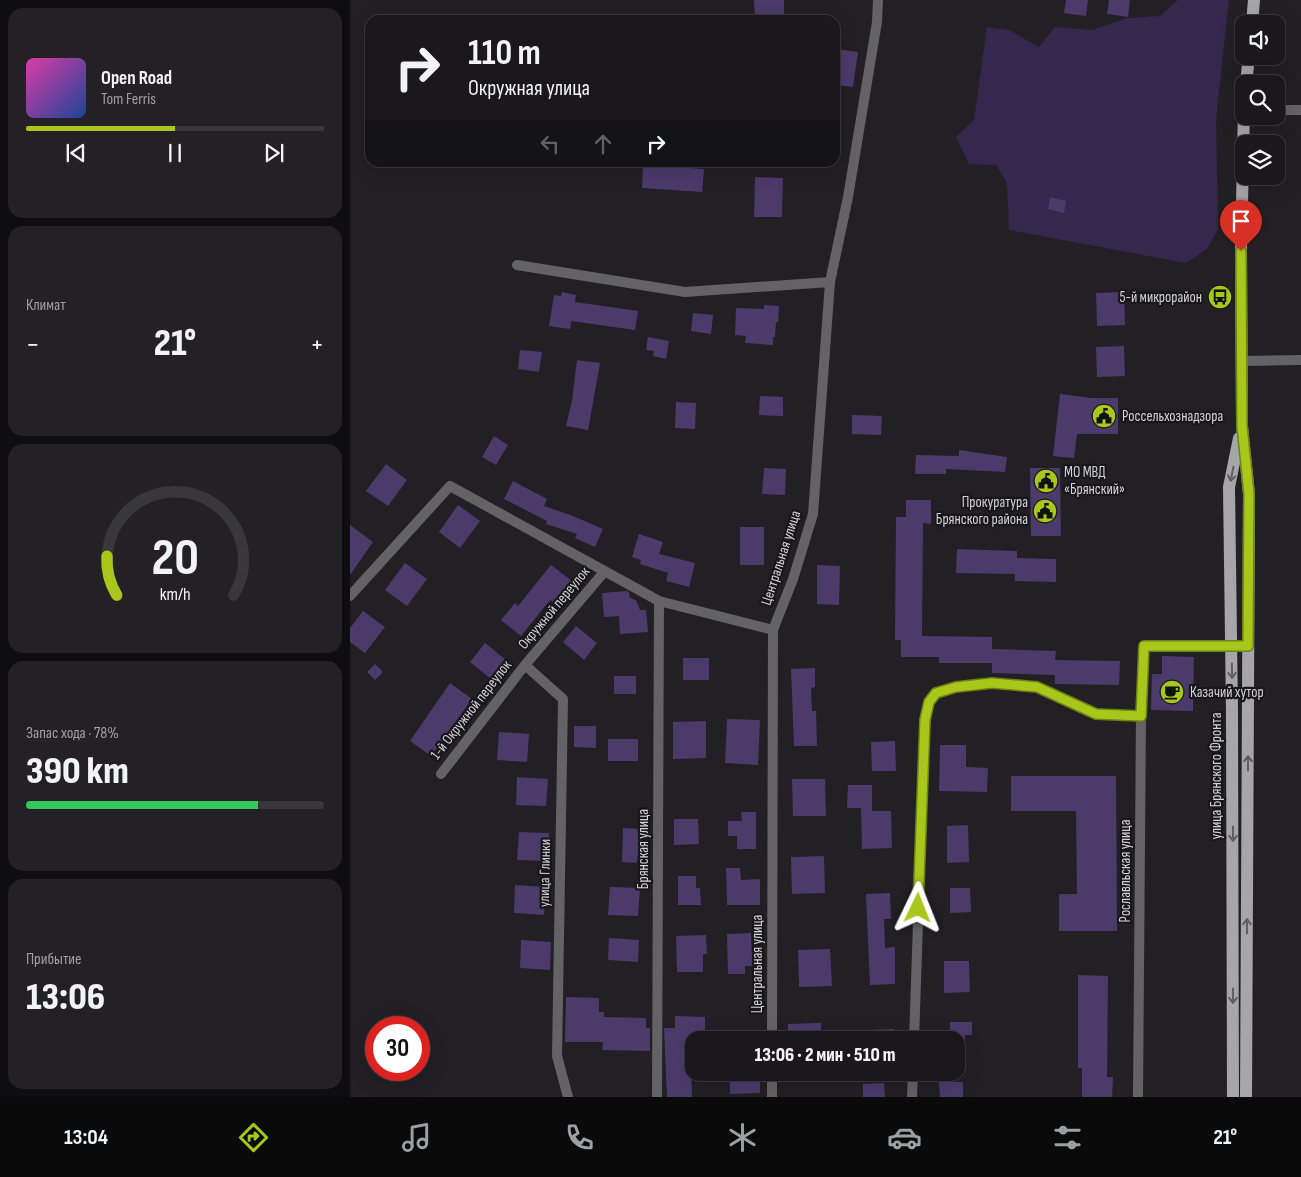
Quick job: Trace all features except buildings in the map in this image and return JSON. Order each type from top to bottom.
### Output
[{"type":"main road","points":[[1253,15],[1254,0]]},
{"type":"main road","name":"улица Брянского Фронта","points":[[1244,125],[1241,251],[1242,426],[1249,494],[1246,1097]]},
{"type":"main road","name":"улица Брянского Фронта","points":[[1234,1097],[1229,487],[1242,426]]},
{"type":"street","name":"Центральная улица","points":[[772,1031],[773,630],[793,579],[813,514],[830,282],[848,197],[878,0]]},
{"type":"street","points":[[1285,110],[1301,110]]},
{"type":"street","points":[[516,265],[685,292],[830,282]]},
{"type":"street","points":[[1242,360],[1301,360]]},
{"type":"street","points":[[350,596],[450,486],[659,601],[773,630]]},
{"type":"street","name":"Окружной переулок","points":[[525,665],[605,571]]},
{"type":"street","name":"Брянская улица","points":[[656,1097],[659,601]]},
{"type":"street","name":"Рославльская улица","points":[[1138,1097],[1141,716],[1144,646],[1231,646]]},
{"type":"street","points":[[1231,646],[1248,646]]},
{"type":"street","name":"1-й Окружной переулок","points":[[441,774],[525,665]]},
{"type":"street","name":"улица Глинки","points":[[525,665],[563,699],[557,1056],[568,1097]]},
{"type":"street","points":[[914,1031],[925,720],[929,702],[936,693],[956,687],[992,683],[1037,687],[1096,714],[1141,716]]},
{"type":"street","points":[[772,1081],[772,1097]]},
{"type":"street","points":[[912,1097],[913,1081]]},
{"type":"shaded area","points":[[1178,0],[1229,0],[1216,120],[1218,229],[1207,249],[1186,263],[1009,230],[1007,183],[996,165],[969,164],[956,137],[974,120],[987,27],[1009,30],[1039,47],[1055,27],[1092,30],[1127,18],[1160,16]]},
{"type":"place","name":"5-й микрорайон","points":[[1220,297]]},
{"type":"place","name":"Россельхознадзора","points":[[1104,416]]},
{"type":"place","name":"МО МВД «Брянский»","points":[[1046,481]]},
{"type":"place","name":"Прокуратура Брянского района","points":[[1045,511]]},
{"type":"place","name":"Казачий хутор","points":[[1172,692]]},
{"type":"route","points":[[918,908],[925,720],[929,702],[936,693],[956,687],[992,683],[1037,687],[1096,714],[1141,716],[1144,646],[1248,646],[1249,494],[1242,426],[1241,251]]}]
